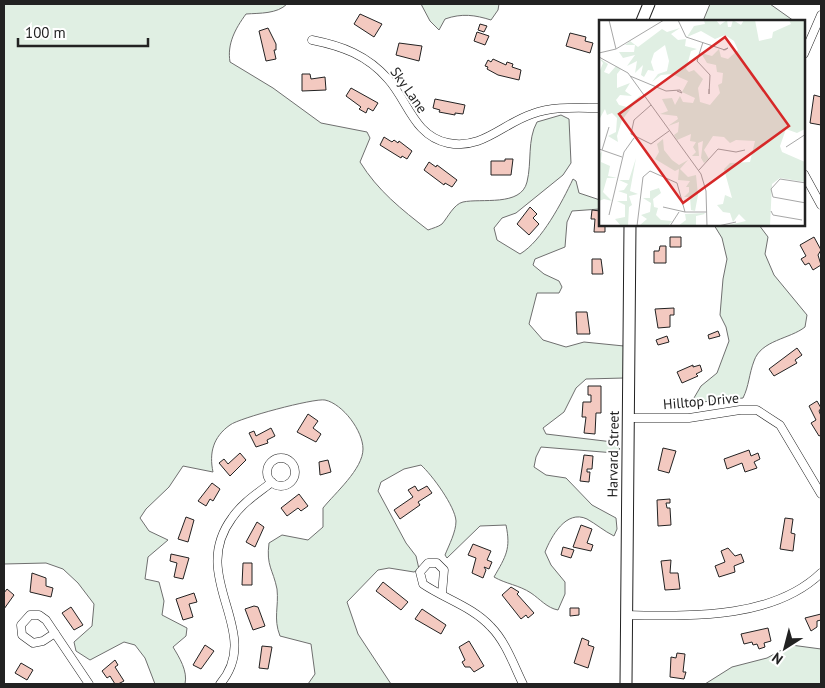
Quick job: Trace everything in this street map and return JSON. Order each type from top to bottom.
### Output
[{"type":"main road","points":[[642,20],[649,4]]},
{"type":"main road","name":"Harvard Street","points":[[626,684],[630,226]]},
{"type":"street","points":[[805,52],[821,15]]},
{"type":"street","name":"Sky Lane","points":[[312,40],[337,44],[370,62],[389,80],[420,127],[437,140],[447,143],[476,143],[523,118],[543,111],[566,108],[599,108]]},
{"type":"street","points":[[805,176],[821,206]]},
{"type":"street","name":"Hilltop Drive","points":[[628,418],[689,418],[740,410],[757,410],[780,425],[821,494]]},
{"type":"street","points":[[220,684],[233,661],[235,639],[217,575],[216,557],[219,545],[228,522],[236,512],[272,482]]},
{"type":"street","points":[[626,615],[699,616],[751,607],[785,596],[809,583],[821,573]]},
{"type":"street","points":[[442,594],[474,613],[491,627],[503,644],[523,684]]},
{"type":"street","points":[[55,633],[43,641],[33,643],[22,635],[21,625],[26,617],[39,615],[46,620],[55,633],[89,684]]},
{"type":"green space","points":[[4,4],[287,4],[278,10],[246,14],[238,25],[231,43],[230,62],[273,88],[321,123],[367,132],[370,138],[360,162],[382,191],[428,230],[442,224],[460,203],[500,200],[517,195],[523,190],[527,182],[532,136],[537,122],[561,115],[569,119],[571,163],[563,175],[516,213],[502,218],[494,228],[497,240],[520,254],[544,231],[573,179],[576,181],[579,193],[599,200],[599,209],[572,211],[567,222],[565,247],[535,259],[533,265],[544,274],[559,281],[562,287],[559,293],[537,293],[529,324],[543,340],[566,347],[584,342],[624,346],[624,378],[586,379],[576,388],[564,412],[543,428],[546,434],[613,442],[620,449],[615,453],[541,447],[536,457],[534,467],[546,475],[566,478],[592,505],[616,518],[617,529],[614,536],[587,519],[579,517],[566,521],[555,532],[545,552],[551,565],[565,582],[565,594],[558,610],[547,605],[526,590],[494,577],[502,563],[508,546],[506,525],[480,526],[447,558],[445,555],[456,525],[452,507],[437,483],[421,465],[404,469],[381,482],[378,491],[406,543],[416,556],[419,569],[414,572],[389,568],[378,570],[347,602],[358,634],[391,684],[308,684],[315,674],[311,644],[280,636],[277,618],[277,589],[269,562],[268,551],[269,543],[282,535],[308,540],[323,527],[323,508],[354,473],[362,457],[363,449],[360,434],[351,419],[339,407],[325,400],[292,405],[261,413],[230,425],[216,440],[212,452],[213,472],[183,466],[169,487],[146,509],[140,518],[149,531],[168,540],[148,557],[145,579],[159,582],[164,601],[162,615],[187,628],[186,636],[173,647],[184,669],[185,684],[155,684],[145,658],[135,645],[124,642],[90,660],[76,651],[74,642],[92,626],[94,604],[78,583],[63,569],[46,563],[4,564]]},
{"type":"green space","points":[[421,4],[499,4],[498,10],[491,20],[474,16],[457,16],[445,19],[439,30],[430,21]]},
{"type":"green space","points":[[710,4],[770,4],[793,20],[703,20]]},
{"type":"green space","points":[[715,226],[760,226],[768,237],[765,254],[774,275],[807,315],[805,327],[769,344],[758,354],[752,366],[743,398],[691,403],[701,386],[717,373],[729,341],[726,327],[720,315],[727,259],[722,238]]},
{"type":"green space","points":[[791,645],[821,649],[821,684],[705,684],[732,667],[767,658]]},
{"type":"building","points":[[360,14],[382,24],[374,37],[354,24]]},
{"type":"building","points":[[480,24],[487,26],[484,32],[478,30]]},
{"type":"building","points":[[268,28],[276,44],[276,50],[274,50],[276,59],[266,61],[259,31]]},
{"type":"building","points":[[477,32],[489,36],[485,45],[474,41]]},
{"type":"building","points":[[570,33],[586,37],[585,41],[593,43],[590,53],[566,46]]},
{"type":"building","points":[[399,43],[422,46],[419,61],[396,55]]},
{"type":"building","points":[[493,59],[506,65],[507,62],[513,64],[512,67],[521,70],[519,80],[498,75],[487,69],[488,67],[485,66],[488,60],[491,62]]},
{"type":"building","points":[[302,74],[310,74],[311,79],[325,77],[326,90],[302,91]]},
{"type":"building","points":[[351,88],[378,103],[373,111],[368,108],[366,113],[346,96]]},
{"type":"building","points":[[814,95],[821,97],[821,125],[810,123]]},
{"type":"building","points":[[435,99],[465,105],[463,114],[455,113],[455,115],[439,112],[440,110],[433,108]]},
{"type":"building","points":[[384,137],[392,142],[394,140],[398,143],[399,141],[412,151],[407,159],[402,156],[401,158],[380,145]]},
{"type":"building","points":[[505,159],[513,159],[511,175],[491,175],[491,161],[505,161]]},
{"type":"building","points":[[429,162],[436,167],[437,165],[457,180],[452,187],[445,183],[444,185],[424,170]]},
{"type":"building","points":[[530,207],[537,214],[533,218],[539,224],[529,235],[517,224]]},
{"type":"building","points":[[592,210],[599,211],[599,226],[605,226],[605,232],[594,232],[595,219],[591,219]]},
{"type":"building","points":[[670,237],[681,237],[681,247],[670,247]]},
{"type":"building","points":[[814,237],[821,250],[818,255],[821,265],[813,270],[809,263],[805,265],[801,259],[806,256],[800,245]]},
{"type":"building","points":[[660,246],[666,246],[666,263],[654,263],[654,251],[659,251]]},
{"type":"building","points":[[592,259],[601,259],[603,274],[592,274]]},
{"type":"building","points":[[674,308],[674,315],[670,315],[670,327],[658,328],[655,309]]},
{"type":"building","points":[[576,312],[587,312],[590,334],[577,334]]},
{"type":"building","points":[[718,331],[720,336],[709,339],[708,335]]},
{"type":"building","points":[[667,336],[669,342],[658,345],[656,340]]},
{"type":"building","points":[[797,348],[802,355],[795,360],[797,363],[774,376],[769,369]]},
{"type":"building","points":[[693,365],[693,367],[700,365],[702,371],[696,374],[698,376],[682,383],[677,372]]},
{"type":"building","points":[[588,386],[601,386],[601,413],[596,413],[595,434],[584,433],[586,417],[582,417],[583,402],[591,402],[591,395],[588,395]]},
{"type":"building","points":[[817,401],[821,408],[819,411],[821,416],[821,435],[819,436],[811,423],[816,420],[809,406]]},
{"type":"building","points":[[308,414],[318,421],[313,428],[321,434],[316,442],[297,432]]},
{"type":"building","points":[[271,428],[275,436],[267,440],[268,443],[256,447],[249,433],[254,431],[256,436]]},
{"type":"building","points":[[663,448],[676,451],[669,473],[658,470]]},
{"type":"building","points":[[749,450],[751,456],[758,453],[760,459],[754,462],[757,468],[745,472],[742,463],[727,469],[724,459]]},
{"type":"building","points":[[240,453],[246,460],[230,476],[219,463],[224,459],[228,464]]},
{"type":"building","points":[[584,455],[593,456],[592,469],[587,469],[587,472],[590,472],[589,482],[580,481]]},
{"type":"building","points":[[328,460],[331,472],[320,475],[319,462]]},
{"type":"building","points":[[212,483],[220,489],[213,501],[210,499],[206,506],[198,501]]},
{"type":"building","points":[[415,486],[418,491],[427,486],[432,493],[418,502],[420,505],[400,519],[394,510],[413,497],[408,490]]},
{"type":"building","points":[[299,494],[308,506],[301,511],[298,508],[287,516],[281,508]]},
{"type":"building","points":[[670,499],[670,503],[666,503],[667,508],[670,508],[671,525],[658,526],[657,500]]},
{"type":"building","points":[[186,517],[194,520],[188,542],[178,539]]},
{"type":"building","points":[[785,518],[793,519],[791,533],[795,534],[793,551],[780,549]]},
{"type":"building","points":[[257,522],[264,527],[255,547],[246,542]]},
{"type":"building","points":[[581,525],[592,529],[587,543],[593,545],[591,551],[573,547]]},
{"type":"building","points":[[473,544],[491,551],[487,560],[492,562],[489,569],[484,567],[486,570],[483,578],[472,573],[476,558],[468,555]]},
{"type":"building","points":[[563,547],[574,550],[571,558],[561,555]]},
{"type":"building","points":[[728,548],[735,556],[741,554],[744,562],[734,566],[735,572],[719,577],[715,566],[725,562],[721,551]]},
{"type":"building","points":[[171,554],[189,558],[183,579],[174,577],[177,563],[170,561]]},
{"type":"building","points":[[671,560],[670,573],[678,573],[680,589],[665,590],[661,561]]},
{"type":"building","points":[[243,563],[252,563],[252,585],[242,585]]},
{"type":"building","points":[[32,573],[46,578],[46,586],[53,588],[51,597],[30,592]]},
{"type":"building","points":[[383,582],[408,602],[401,610],[376,591]]},
{"type":"building","points":[[511,587],[519,592],[517,594],[534,613],[528,618],[526,615],[521,619],[502,595]]},
{"type":"building","points":[[7,589],[14,595],[4,609],[4,593]]},
{"type":"building","points":[[194,593],[197,602],[189,604],[193,617],[183,620],[176,599]]},
{"type":"building","points":[[254,606],[258,607],[265,626],[253,630],[245,609]]},
{"type":"building","points":[[71,607],[83,625],[74,630],[62,613]]},
{"type":"building","points":[[570,608],[579,608],[579,615],[570,616]]},
{"type":"building","points":[[422,609],[446,625],[441,634],[415,619]]},
{"type":"building","points":[[821,614],[821,620],[817,621],[817,627],[811,631],[805,618]]},
{"type":"building","points":[[768,628],[771,641],[764,643],[765,647],[759,649],[757,644],[753,645],[752,642],[744,644],[741,634]]},
{"type":"building","points":[[582,638],[589,641],[588,645],[594,647],[588,668],[574,663]]},
{"type":"building","points":[[469,641],[484,666],[474,672],[470,667],[465,667],[462,662],[465,660],[459,647]]},
{"type":"building","points":[[205,645],[214,651],[201,669],[193,665]]},
{"type":"building","points":[[262,646],[272,647],[268,669],[259,668]]},
{"type":"building","points":[[677,653],[685,654],[683,672],[686,672],[684,679],[670,677],[671,657],[676,658]]},
{"type":"building","points":[[115,660],[118,665],[115,667],[124,681],[118,684],[115,684],[110,676],[107,678],[102,671]]},
{"type":"building","points":[[21,663],[33,670],[27,680],[15,673]]}]
